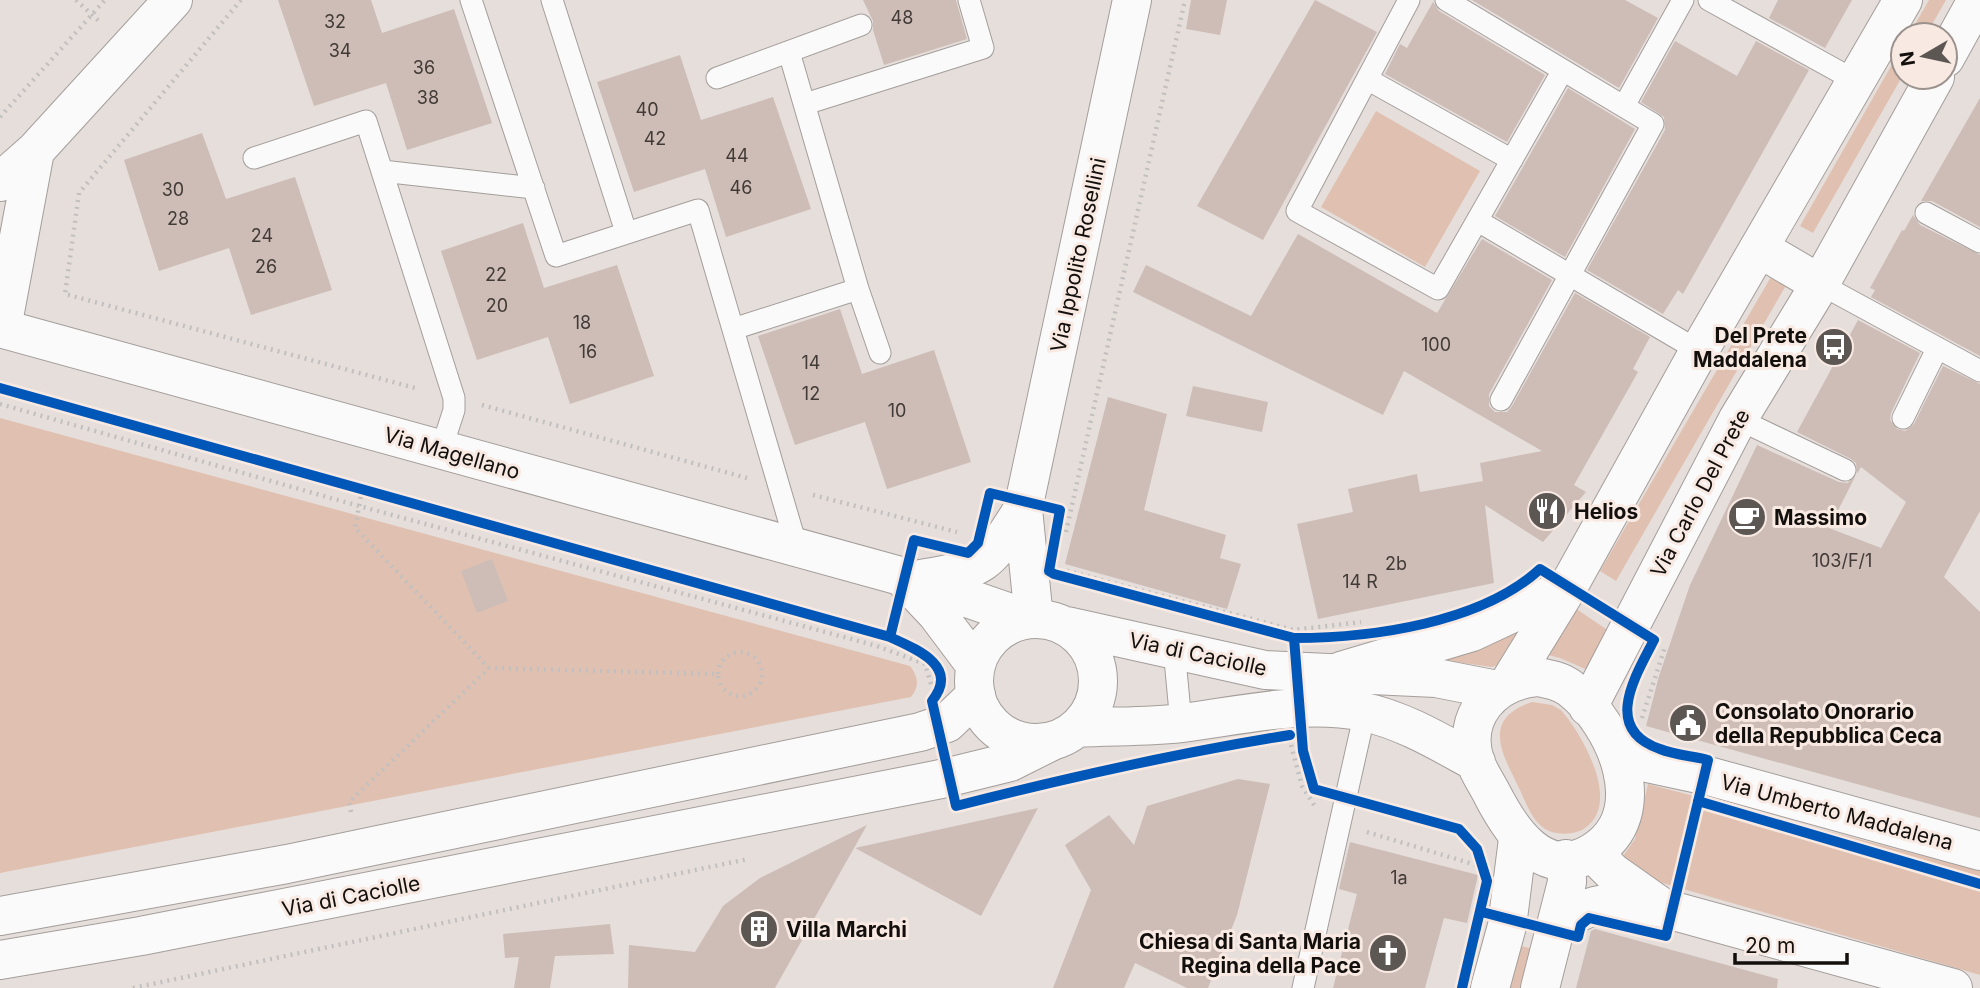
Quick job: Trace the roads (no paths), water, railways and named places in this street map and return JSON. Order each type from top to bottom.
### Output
[{"type":"main road","points":[[0,183],[34,151],[173,0]]},
{"type":"main road","name":"Via Ippolito Rosellini","points":[[1043,622],[1024,505],[1132,0]]},
{"type":"main road","points":[[1663,908],[1620,878],[1579,856],[1534,852],[1518,839],[1476,762],[1471,739],[1474,722],[1482,705],[1503,686],[1568,587],[1699,351],[1903,0]]},
{"type":"main road","points":[[1959,33],[1977,0]]},
{"type":"main road","name":"Via Carlo Del Prete","points":[[1588,707],[1738,419],[1819,284],[1927,91]]},
{"type":"main road","points":[[1,328],[34,151]]},
{"type":"main road","points":[[1759,248],[1819,284]]},
{"type":"main road","name":"Via Magellano","points":[[1,328],[909,579],[1043,622],[1090,651],[1098,670],[1095,702],[1063,735]]},
{"type":"main road","name":"Via Ippolito Rosellini","points":[[909,579],[967,570],[986,562],[1024,505]]},
{"type":"main road","points":[[909,579],[937,614],[976,680],[989,721],[1012,739],[1030,743],[1063,735],[1181,723],[1266,709],[1286,732],[1365,712],[1418,732],[1476,762]]},
{"type":"main road","points":[[1335,672],[1472,632],[1568,587]]},
{"type":"main road","points":[[976,680],[981,652],[1000,630],[1043,622]]},
{"type":"main road","name":"Via di Caciolle","points":[[1043,622],[1265,670],[1436,678],[1503,686]]},
{"type":"main road","points":[[1503,686],[1537,677],[1555,680],[1571,689],[1588,707],[1614,746],[1625,786],[1625,807],[1620,826],[1609,841],[1579,856],[1567,882],[1540,988]]},
{"type":"main road","name":"Via di Caciolle","points":[[0,916],[287,864],[940,727],[976,680]]},
{"type":"main road","name":"Via di Caciolle","points":[[0,960],[141,936],[950,777],[1010,762],[1063,735]]},
{"type":"main road","name":"Via Umberto Maddalena","points":[[1614,746],[1647,763],[1712,777],[1980,851]]},
{"type":"main road","points":[[645,791],[654,837]]},
{"type":"main road","points":[[1490,988],[1507,926],[1518,839]]},
{"type":"main road","points":[[1554,931],[1577,911],[1622,902],[1663,908],[1911,983],[1953,988]]},
{"type":"lane","points":[[471,0],[556,256],[698,210],[797,548]]},
{"type":"lane","points":[[552,0],[626,232]]},
{"type":"lane","points":[[804,104],[983,48],[968,0]]},
{"type":"lane","points":[[1409,0],[1297,211],[1438,289],[1563,69]]},
{"type":"lane","points":[[1446,0],[1653,124],[1501,400]]},
{"type":"lane","points":[[1624,106],[1683,0]]},
{"type":"lane","points":[[1720,3],[1856,81]]},
{"type":"lane","points":[[717,78],[861,25]]},
{"type":"lane","points":[[789,52],[858,289],[880,353]]},
{"type":"lane","points":[[1367,79],[1512,160]]},
{"type":"lane","points":[[254,158],[366,121],[454,398],[454,410],[441,450]]},
{"type":"lane","points":[[382,171],[534,188]]},
{"type":"lane","points":[[1926,213],[1980,242]]},
{"type":"lane","points":[[1478,221],[1699,351]]},
{"type":"lane","points":[[1819,284],[1980,371]]},
{"type":"lane","points":[[733,328],[858,289]]},
{"type":"lane","points":[[1903,418],[1937,349]]},
{"type":"lane","points":[[1738,419],[1845,470]]},
{"type":"lane","points":[[1174,649],[1181,723]]},
{"type":"lane","points":[[1303,988],[1365,712]]},
{"type":"place","name":"Del Prete Maddalena","points":[[1834,347]]},
{"type":"place","name":"Helios","points":[[1547,511]]},
{"type":"place","name":"Massimo","points":[[1747,517]]},
{"type":"place","name":"Consolato Onorario della Repubblica Ceca","points":[[1688,723]]},
{"type":"place","name":"Villa Marchi","points":[[759,929]]},
{"type":"place","name":"Chiesa di Santa Maria Regina della Pace","points":[[1388,953]]}]
